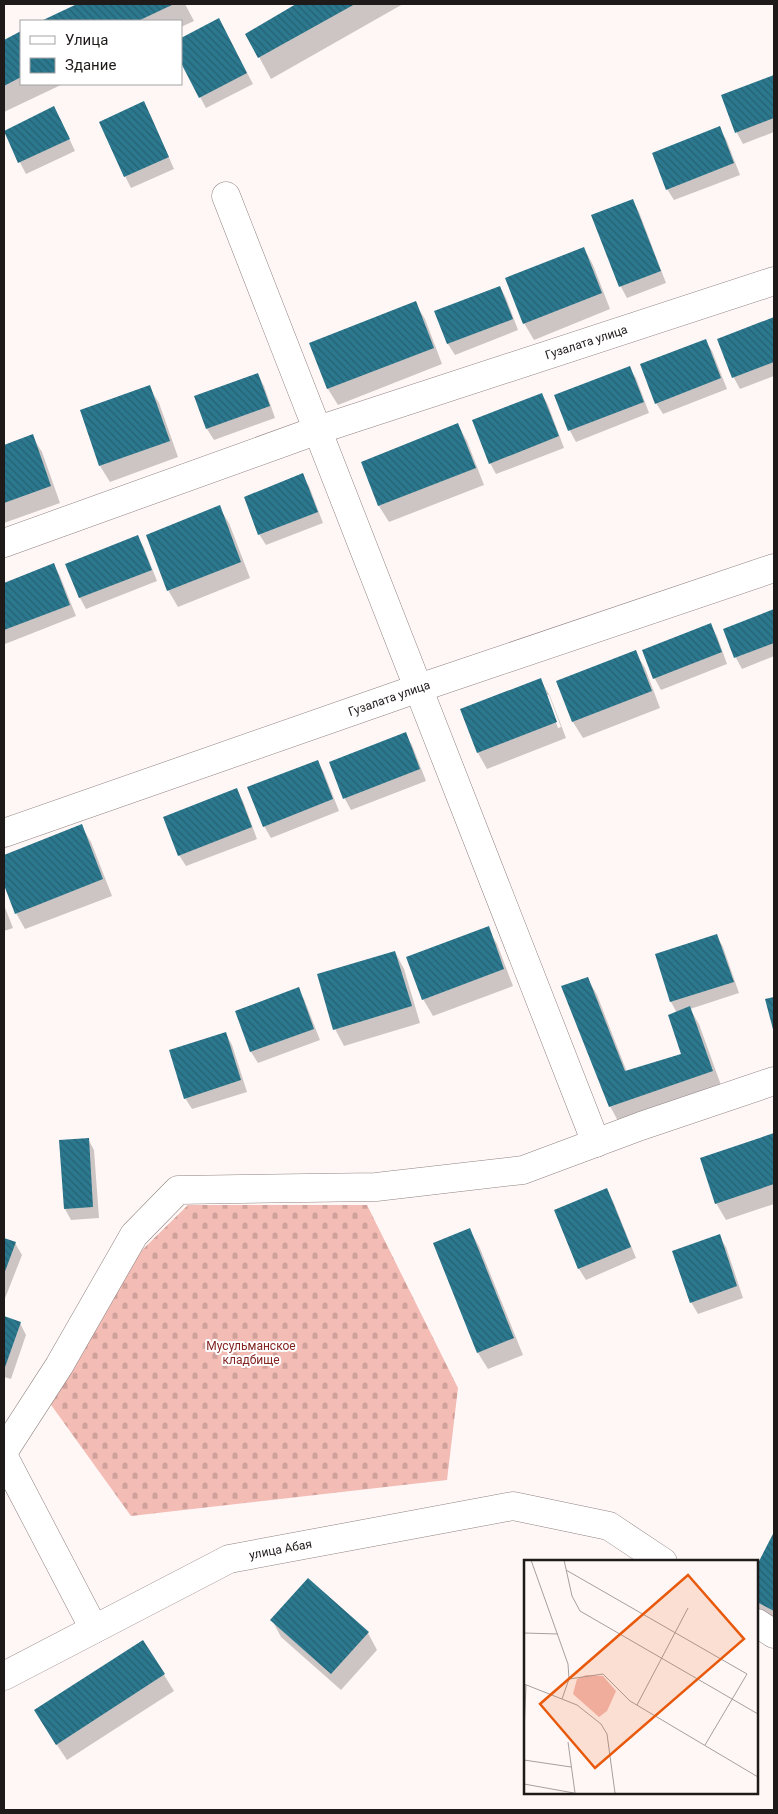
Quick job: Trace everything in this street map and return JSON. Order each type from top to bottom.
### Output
[{"type":"street","points":[[226,196],[596,1143]]},
{"type":"street","name":"Гузалата улица","points":[[4,543],[318,430],[774,281]]},
{"type":"street","name":"Гузалата улица","points":[[4,833],[419,688],[774,568]]},
{"type":"street","points":[[4,1451],[59,1366],[134,1235],[178,1190],[386,1186],[523,1170],[774,1081]]},
{"type":"street","points":[[4,1457],[94,1629]]},
{"type":"street","name":"улица Абая","points":[[4,1676],[230,1559],[513,1506],[609,1526],[660,1560]]},
{"type":"street","points":[[758,1624],[774,1634]]},
{"type":"green space","name":"Мусульманское кладбище","points":[[188,1205],[367,1205],[458,1388],[447,1480],[131,1516],[49,1402],[79,1312]]},
{"type":"building","points":[[77,4],[174,4],[140,20],[43,20]]},
{"type":"building","points":[[296,4],[355,4],[258,58],[245,34]]},
{"type":"building","points":[[219,18],[247,73],[199,98],[182,65],[182,37]]},
{"type":"building","points":[[20,32],[20,78],[4,86],[4,40]]},
{"type":"building","points":[[774,75],[774,118],[735,133],[721,95]]},
{"type":"building","points":[[144,101],[169,157],[124,177],[99,122]]},
{"type":"building","points":[[54,106],[70,139],[18,163],[4,131]]},
{"type":"building","points":[[720,126],[734,163],[666,190],[652,153]]},
{"type":"building","points":[[633,199],[661,271],[619,287],[591,215]]},
{"type":"building","points":[[584,247],[602,293],[523,324],[505,278]]},
{"type":"building","points":[[500,286],[513,319],[447,344],[434,311]]},
{"type":"building","points":[[416,301],[434,348],[327,389],[309,343]]},
{"type":"building","points":[[774,317],[774,362],[732,378],[717,339]]},
{"type":"building","points":[[706,339],[721,378],[655,404],[640,364]]},
{"type":"building","points":[[630,366],[644,402],[568,431],[554,395]]},
{"type":"building","points":[[258,373],[270,406],[206,429],[194,396]]},
{"type":"building","points":[[150,385],[170,441],[99,466],[80,410]]},
{"type":"building","points":[[542,393],[559,436],[489,464],[472,420]]},
{"type":"building","points":[[458,423],[476,468],[378,506],[361,462]]},
{"type":"building","points":[[33,434],[51,486],[4,503],[4,445]]},
{"type":"building","points":[[303,473],[318,512],[258,535],[244,497]]},
{"type":"building","points":[[220,505],[241,562],[167,591],[146,535]]},
{"type":"building","points":[[138,535],[152,570],[79,598],[65,564]]},
{"type":"building","points":[[54,563],[70,605],[4,630],[4,583]]},
{"type":"building","points":[[774,609],[774,643],[734,658],[723,629]]},
{"type":"building","points":[[711,623],[722,652],[653,679],[642,650]]},
{"type":"building","points":[[636,650],[652,691],[572,722],[556,681]]},
{"type":"building","points":[[541,678],[557,722],[477,753],[460,709]]},
{"type":"building","points":[[406,732],[420,769],[343,799],[329,762]]},
{"type":"building","points":[[318,760],[333,799],[263,827],[247,787]]},
{"type":"building","points":[[237,788],[252,827],[178,856],[163,817]]},
{"type":"building","points":[[82,824],[103,879],[15,914],[4,885],[4,855]]},
{"type":"building","points":[[489,926],[504,969],[422,1000],[406,957]]},
{"type":"building","points":[[717,934],[734,982],[670,1002],[655,954]]},
{"type":"building","points":[[395,951],[412,1006],[333,1030],[317,974]]},
{"type":"building","points":[[588,977],[625,1071],[681,1054],[668,1015],[690,1006],[713,1071],[609,1107],[561,986]]},
{"type":"building","points":[[299,987],[314,1029],[250,1052],[235,1011]]},
{"type":"building","points":[[774,997],[774,1033],[765,999]]},
{"type":"building","points":[[226,1032],[241,1080],[184,1099],[169,1050]]},
{"type":"building","points":[[774,1133],[774,1184],[715,1204],[700,1158]]},
{"type":"building","points":[[89,1138],[93,1207],[64,1209],[59,1140]]},
{"type":"building","points":[[607,1188],[631,1247],[578,1269],[554,1210]]},
{"type":"building","points":[[470,1228],[514,1338],[477,1353],[433,1243]]},
{"type":"building","points":[[720,1234],[737,1286],[690,1303],[672,1251]]},
{"type":"building","points":[[4,1238],[16,1242],[4,1274]]},
{"type":"building","points":[[4,1316],[21,1322],[4,1370]]},
{"type":"building","points":[[774,1532],[774,1611],[758,1603],[758,1563]]},
{"type":"building","points":[[308,1578],[369,1632],[331,1674],[270,1620]]},
{"type":"building","points":[[143,1640],[165,1674],[56,1745],[34,1710]]}]
